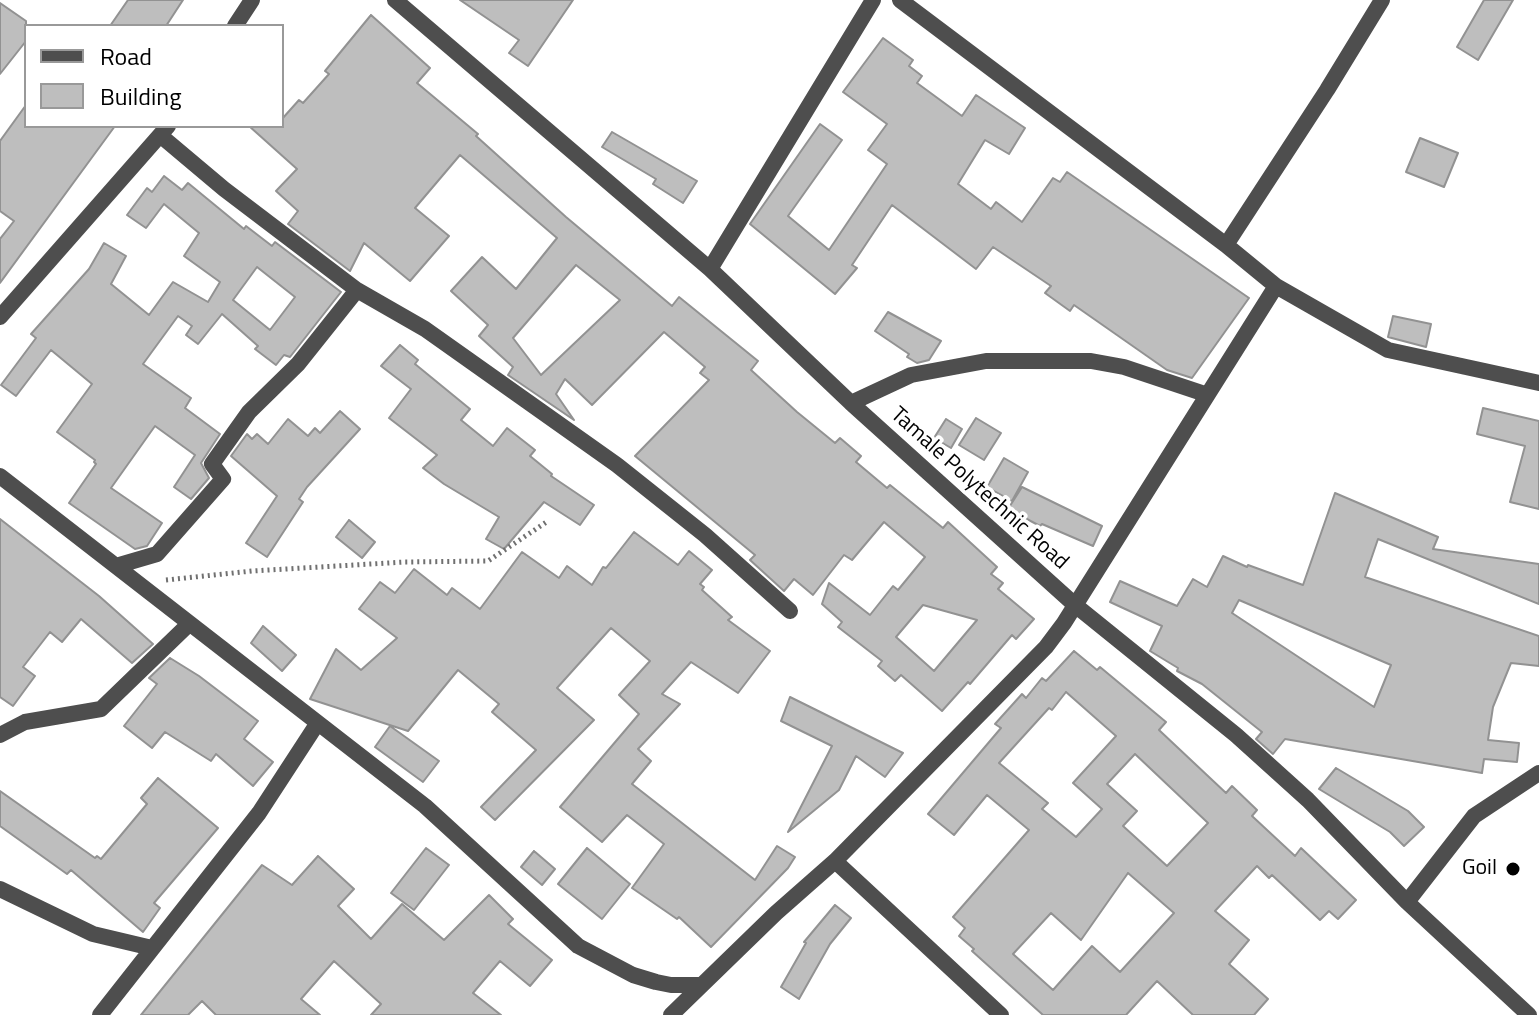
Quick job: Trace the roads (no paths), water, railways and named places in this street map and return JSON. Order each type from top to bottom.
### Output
[{"type":"street","points":[[236,24],[252,0]]},
{"type":"street","name":"Tamale Polytechnic Road","points":[[395,0],[710,269],[851,403],[1075,605],[1236,735],[1308,800],[1407,902],[1529,1015]]},
{"type":"street","points":[[710,269],[873,0]]},
{"type":"street","points":[[900,0],[1276,286],[1388,350],[1539,383]]},
{"type":"street","points":[[1226,245],[1327,90],[1379,1]]},
{"type":"street","points":[[0,317],[165,131],[224,189],[357,290],[425,329],[617,465],[705,535],[790,611]]},
{"type":"street","points":[[671,1015],[776,913],[835,861],[1046,647],[1276,286]]},
{"type":"street","points":[[116,566],[157,554],[167,544],[223,479],[212,464],[249,412],[298,364],[357,290]]},
{"type":"street","points":[[851,403],[911,375],[986,361],[1091,361],[1124,367],[1205,394]]},
{"type":"street","points":[[0,476],[425,806],[578,946],[633,975],[671,985],[701,985]]},
{"type":"street","points":[[0,735],[25,722],[101,709],[189,624]]},
{"type":"street","points":[[100,1015],[259,813],[317,724]]},
{"type":"street","points":[[1407,902],[1474,816],[1539,773]]},
{"type":"street","points":[[835,861],[1001,1015]]},
{"type":"street","points":[[0,889],[93,934],[152,948]]},
{"type":"place","name":"Goil","points":[[1513,869]]}]
